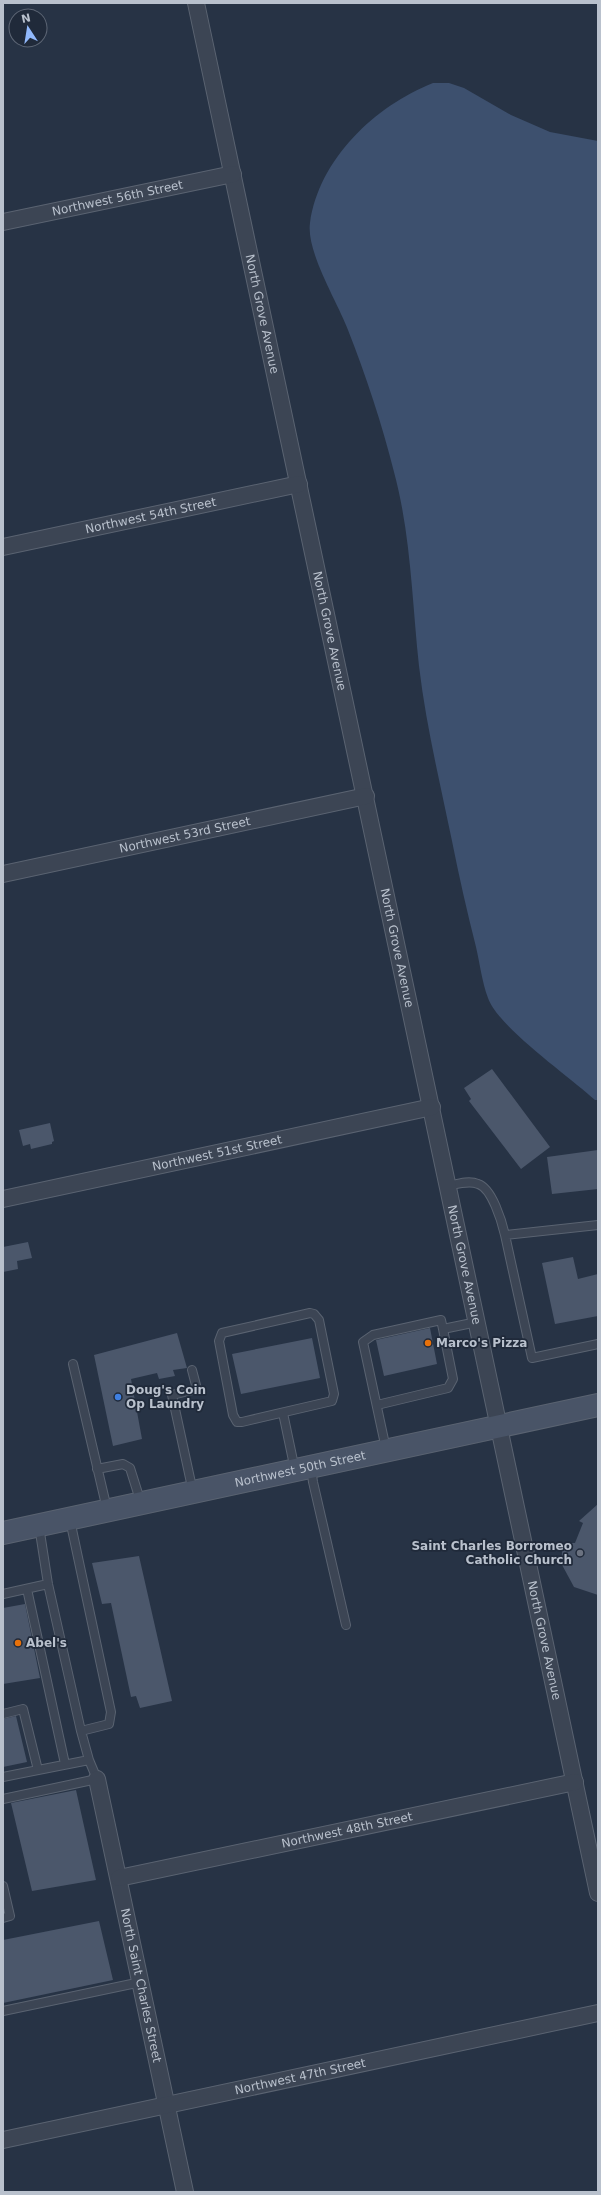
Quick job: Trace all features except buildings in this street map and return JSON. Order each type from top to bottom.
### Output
[{"type":"main road","name":"Northwest 50th Street","points":[[3,1533],[598,1405]]},
{"type":"street","name":"North Grove Avenue","points":[[196,3],[300,484],[598,1893]]},
{"type":"street","name":"Northwest 56th Street","points":[[3,222],[233,174]]},
{"type":"street","name":"Northwest 54th Street","points":[[3,547],[300,484]]},
{"type":"street","name":"Northwest 53rd Street","points":[[3,874],[366,796]]},
{"type":"street","name":"Northwest 51st Street","points":[[3,1199],[432,1107]]},
{"type":"street","name":"North Saint Charles Street","points":[[98,1779],[185,2192]]},
{"type":"street","name":"Northwest 48th Street","points":[[119,1878],[575,1782]]},
{"type":"street","name":"Northwest 47th Street","points":[[3,2140],[598,2013]]},
{"type":"lane","points":[[448,1186],[470,1182],[479,1184],[484,1188],[500,1216],[532,1358],[598,1344]]},
{"type":"lane","points":[[505,1235],[598,1225]]},
{"type":"lane","points":[[314,1314],[319,1320],[334,1398],[329,1403],[283,1413],[237,1422],[233,1415],[219,1341],[222,1333],[226,1331],[314,1314]]},
{"type":"lane","points":[[377,1405],[448,1388],[454,1379],[441,1320],[373,1335],[363,1342],[386,1451]]},
{"type":"lane","points":[[443,1329],[477,1322]]},
{"type":"lane","points":[[73,1364],[107,1511]]},
{"type":"lane","points":[[192,1370],[197,1389],[172,1395],[193,1492]]},
{"type":"lane","points":[[283,1413],[303,1469],[313,1482],[346,1625]]},
{"type":"lane","points":[[98,1469],[123,1464],[130,1468],[141,1503]]},
{"type":"lane","points":[[70,1519],[111,1712],[109,1724],[81,1730]]},
{"type":"lane","points":[[3,1799],[98,1779],[89,1760],[81,1730],[48,1584],[39,1525]]},
{"type":"lane","points":[[3,1594],[48,1584]]},
{"type":"lane","points":[[27,1589],[65,1764]]},
{"type":"lane","points":[[3,1714],[23,1710],[38,1770]]},
{"type":"lane","points":[[3,1777],[89,1760]]},
{"type":"lane","points":[[3,1886],[10,1916],[3,1918]]},
{"type":"lane","points":[[3,2011],[141,1982]]},
{"type":"water","points":[[433,83],[449,83],[464,88],[511,115],[550,132],[598,141],[598,1100],[595,1100],[519,1037],[494,1010],[486,992],[457,867],[425,710],[419,666],[408,544],[400,496],[379,418],[367,382],[348,330],[318,262],[310,235],[310,223],[315,200],[325,177],[353,138],[371,121],[391,106],[411,93]]},
{"type":"place","name":"Marco's Pizza","points":[[428,1343]]},
{"type":"place","name":"Doug's Coin Op Laundry","points":[[118,1397]]},
{"type":"place","name":"Saint Charles Borromeo Catholic Church","points":[[580,1553]]},
{"type":"place","name":"Abel's","points":[[18,1643]]}]
